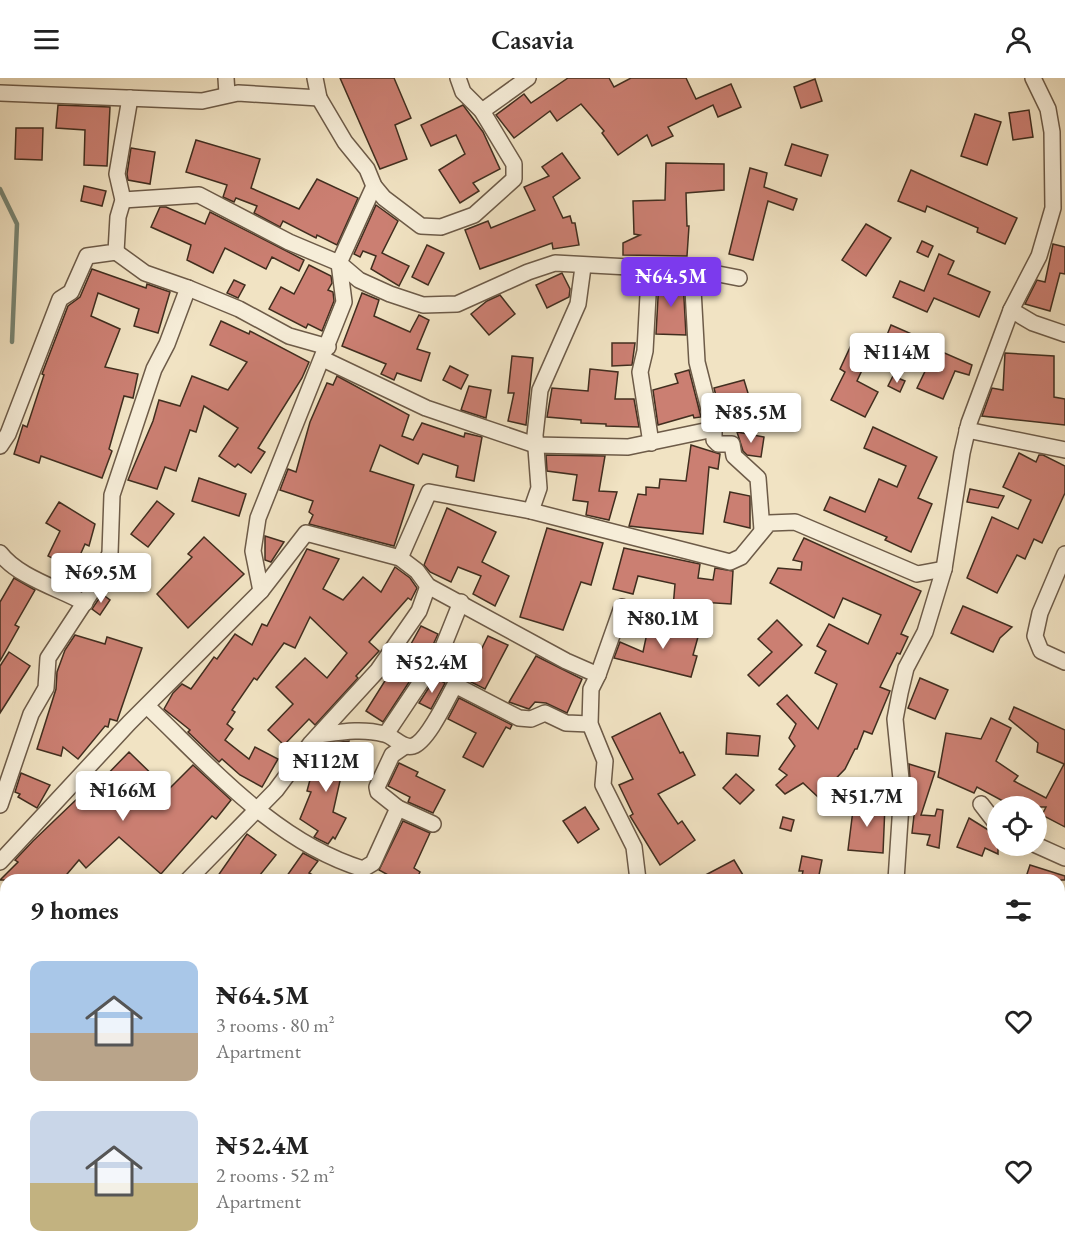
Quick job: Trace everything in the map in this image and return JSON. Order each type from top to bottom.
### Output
[{"type":"street","points":[[226,78],[227,94]]},
{"type":"street","points":[[315,78],[319,98],[345,142],[367,169],[374,186],[384,198],[421,226],[441,227],[474,215],[514,179],[514,164],[482,111],[463,92],[458,78]]},
{"type":"street","points":[[482,111],[528,78]]},
{"type":"street","points":[[896,874],[902,789],[895,719],[906,668],[925,632],[944,569],[968,430],[988,367],[1011,310],[1039,256],[1053,208],[1052,132],[1048,109],[1033,78]]},
{"type":"street","points":[[0,93],[202,101],[227,94],[319,98]]},
{"type":"street","points":[[116,252],[118,217],[123,200],[117,174],[129,98]]},
{"type":"street","points":[[261,591],[252,551],[258,518],[344,302],[339,263],[374,186]]},
{"type":"street","points":[[123,200],[199,195],[289,242],[339,263],[359,280],[423,305],[458,304],[528,272],[555,263],[583,267],[692,271],[739,278]]},
{"type":"street","points":[[0,446],[8,434],[60,299],[71,292],[87,256],[116,252],[145,273],[238,309],[426,408],[535,444],[628,447],[714,429]]},
{"type":"street","points":[[531,511],[539,489],[535,444],[540,390],[578,304],[583,267]]},
{"type":"street","points":[[651,269],[645,351],[640,372],[651,443]]},
{"type":"street","points":[[692,271],[697,362],[714,429],[714,441],[718,444],[732,444],[734,456],[758,478],[762,530]]},
{"type":"street","points":[[0,804],[31,714],[46,688],[48,658],[99,582],[110,553],[112,495],[138,411],[188,288]]},
{"type":"street","points":[[1011,310],[1033,323],[1065,334]]},
{"type":"street","points":[[968,430],[1065,450]]},
{"type":"street","points":[[400,558],[429,492],[531,511],[730,562],[741,557],[769,523],[795,522],[917,574],[944,569]]},
{"type":"street","points":[[0,862],[147,706],[261,591],[306,532],[400,558],[417,571],[428,586],[566,661],[598,675]]},
{"type":"street","points":[[0,553],[16,570],[56,586],[86,603]]},
{"type":"street","points":[[1065,554],[1040,613],[1035,636],[1041,651],[1065,662]]},
{"type":"street","points":[[194,874],[276,790],[319,735],[378,670],[419,611],[428,586]]},
{"type":"street","points":[[386,734],[441,652],[461,602]]},
{"type":"street","points":[[622,607],[591,689],[590,724],[605,761],[603,785],[634,848],[637,874]]},
{"type":"street","points":[[319,735],[355,730],[386,734],[405,746],[413,746],[423,739],[455,685],[519,718],[531,719],[545,713],[566,723],[590,724]]},
{"type":"street","points":[[147,706],[256,808],[305,845],[363,869],[373,863],[398,808]]},
{"type":"street","points":[[405,746],[392,755],[377,786],[382,797],[398,808],[433,824]]},
{"type":"street","points":[[981,804],[987,812]]},
{"type":"street","points":[[1047,849],[1065,858]]},
{"type":"building","points":[[340,78],[394,78],[411,118],[395,125],[407,159],[380,169]]},
{"type":"building","points":[[568,78],[609,78],[614,87],[631,78],[686,78],[696,99],[731,84],[741,107],[718,117],[713,105],[668,127],[673,136],[652,146],[647,135],[618,155],[602,133],[604,131],[581,104],[557,121],[550,111],[514,138],[496,115],[524,94],[531,103]]},
{"type":"building","points":[[815,79],[822,101],[801,108],[794,87]]},
{"type":"building","points":[[58,105],[110,107],[107,166],[84,165],[85,130],[56,128]]},
{"type":"building","points":[[463,105],[483,132],[500,169],[473,183],[479,191],[460,203],[439,170],[465,154],[456,135],[431,146],[421,125]]},
{"type":"building","points":[[1029,110],[1033,137],[1013,140],[1009,113]]},
{"type":"building","points":[[975,114],[1001,122],[987,165],[961,156]]},
{"type":"building","points":[[16,128],[43,128],[42,160],[15,159]]},
{"type":"building","points":[[196,140],[260,159],[251,188],[299,209],[317,179],[358,198],[337,245],[317,235],[316,238],[283,221],[280,227],[254,213],[257,206],[236,198],[234,202],[223,197],[227,185],[186,172]]},
{"type":"building","points":[[792,144],[828,155],[821,176],[785,165]]},
{"type":"building","points":[[131,148],[155,152],[150,184],[128,180]]},
{"type":"building","points":[[562,153],[580,178],[553,197],[563,218],[570,216],[572,223],[575,223],[579,245],[553,249],[552,243],[480,269],[465,230],[488,221],[491,228],[535,210],[524,187],[549,176],[542,167]]},
{"type":"building","points":[[666,163],[724,164],[724,190],[686,193],[687,226],[689,226],[687,256],[623,255],[623,243],[640,235],[634,234],[633,201],[665,200]]},
{"type":"building","points":[[750,168],[767,173],[764,187],[797,199],[793,210],[768,201],[753,260],[729,254]]},
{"type":"building","points":[[911,170],[1017,218],[1005,244],[977,232],[978,228],[927,206],[925,212],[898,201]]},
{"type":"building","points":[[84,186],[106,191],[102,206],[81,201]]},
{"type":"building","points":[[376,205],[398,221],[382,253],[409,266],[399,286],[371,269],[376,256],[363,251],[360,257],[354,254]]},
{"type":"building","points":[[160,207],[166,207],[205,224],[210,212],[304,260],[299,271],[272,257],[266,269],[225,248],[213,273],[187,260],[191,245],[151,227]]},
{"type":"building","points":[[866,224],[891,238],[866,276],[842,260]]},
{"type":"building","points":[[922,241],[933,246],[928,257],[917,252]]},
{"type":"building","points":[[1053,244],[1065,247],[1065,274],[1060,273],[1050,311],[1025,304],[1037,280],[1045,282]]},
{"type":"building","points":[[427,245],[444,253],[428,285],[412,277]]},
{"type":"building","points":[[939,254],[954,261],[948,274],[990,292],[979,317],[934,298],[927,312],[893,297],[900,281],[924,291]]},
{"type":"building","points":[[309,265],[331,276],[332,283],[328,290],[333,292],[334,301],[322,331],[308,324],[306,328],[269,309],[281,287],[294,294]]},
{"type":"building","points":[[92,269],[146,288],[147,284],[170,292],[158,333],[134,326],[139,309],[98,293],[91,316],[120,329],[105,367],[138,374],[133,398],[124,396],[109,449],[112,451],[102,478],[41,456],[39,463],[14,454],[23,425],[27,427],[44,375],[42,374],[68,306],[80,297]]},
{"type":"building","points":[[562,273],[570,289],[569,297],[547,308],[536,285]]},
{"type":"building","points":[[234,280],[245,285],[238,298],[227,293]]},
{"type":"building","points":[[659,280],[683,280],[686,335],[656,334]]},
{"type":"building","points":[[362,293],[379,300],[374,316],[410,332],[419,315],[429,320],[417,349],[430,353],[421,381],[397,373],[394,380],[381,374],[386,364],[342,346]]},
{"type":"building","points":[[500,295],[515,314],[489,335],[471,314],[487,301]]},
{"type":"building","points":[[221,321],[249,334],[250,331],[309,362],[302,378],[258,448],[265,452],[251,473],[238,464],[235,467],[219,456],[238,428],[204,406],[196,432],[190,430],[176,471],[165,467],[157,489],[128,480],[153,421],[159,400],[180,406],[192,376],[228,390],[247,362],[210,345]]},
{"type":"building","points":[[891,325],[921,338],[919,342],[972,365],[969,375],[955,371],[943,399],[917,388],[928,365],[883,345]]},
{"type":"building","points":[[853,341],[872,349],[857,381],[878,392],[865,417],[831,400],[845,372],[840,369]]},
{"type":"building","points":[[612,343],[635,343],[632,365],[612,366]]},
{"type":"building","points":[[1005,353],[1054,356],[1054,397],[1065,399],[1065,425],[982,416],[992,388],[1003,390]]},
{"type":"building","points":[[512,356],[533,358],[526,425],[508,421],[514,393],[508,393]]},
{"type":"building","points":[[450,366],[468,375],[461,389],[443,380]]},
{"type":"building","points":[[590,369],[618,372],[615,399],[634,399],[639,427],[606,426],[606,424],[581,423],[581,420],[547,417],[552,388],[588,391]]},
{"type":"building","points":[[689,370],[701,417],[694,418],[693,415],[658,425],[653,390],[678,383],[675,374]]},
{"type":"building","points":[[337,376],[409,415],[402,436],[413,440],[422,423],[464,437],[465,433],[482,437],[474,481],[456,477],[458,466],[423,454],[418,464],[380,445],[370,471],[414,485],[394,546],[309,524],[313,515],[309,512],[313,501],[280,490],[288,469],[296,472],[310,422],[327,383],[333,385]]},
{"type":"building","points":[[893,376],[905,381],[900,392],[888,386]]},
{"type":"building","points":[[744,380],[751,403],[720,412],[714,388]]},
{"type":"building","points":[[469,386],[491,390],[486,418],[461,410]]},
{"type":"building","points":[[873,427],[937,457],[918,498],[932,504],[911,552],[885,540],[887,537],[824,510],[830,497],[865,512],[879,479],[897,487],[906,466],[864,448]]},
{"type":"building","points":[[737,432],[764,437],[761,457],[747,455],[743,451]]},
{"type":"building","points":[[691,445],[720,454],[718,469],[709,467],[703,534],[629,526],[638,494],[646,495],[646,487],[659,488],[660,479],[686,481]]},
{"type":"building","points":[[1019,453],[1036,462],[1039,455],[1043,455],[1065,466],[1065,493],[1042,543],[1034,539],[1025,559],[1017,555],[997,593],[967,578],[992,517],[1018,529],[1031,500],[1003,487]]},
{"type":"building","points":[[546,455],[605,456],[599,491],[617,492],[609,520],[586,515],[588,502],[573,500],[577,475],[547,471]]},
{"type":"building","points":[[199,478],[246,494],[239,516],[192,501]]},
{"type":"building","points":[[970,489],[1004,496],[998,508],[967,502]]},
{"type":"building","points":[[730,492],[750,496],[750,528],[724,522]]},
{"type":"building","points":[[157,501],[174,514],[148,547],[131,534]]},
{"type":"building","points":[[59,502],[95,524],[89,546],[85,544],[74,569],[48,556],[60,531],[46,523]]},
{"type":"building","points":[[447,508],[496,532],[482,562],[509,576],[495,606],[473,594],[481,576],[458,567],[451,582],[430,572],[424,565]]},
{"type":"building","points":[[547,528],[603,543],[591,585],[581,582],[563,630],[520,617]]},
{"type":"building","points":[[265,536],[284,542],[271,562],[265,560]]},
{"type":"building","points":[[204,537],[244,574],[188,628],[157,594],[192,557],[188,554]]},
{"type":"building","points":[[804,538],[921,591],[901,634],[908,637],[880,687],[890,691],[872,734],[864,731],[845,769],[818,797],[803,783],[785,794],[776,785],[787,775],[779,769],[795,746],[789,738],[796,724],[777,704],[787,695],[818,729],[837,684],[815,673],[826,651],[817,646],[829,624],[868,644],[881,615],[843,598],[834,618],[770,583],[778,568],[801,570],[802,562],[793,560]]},
{"type":"building","points":[[624,548],[700,564],[698,578],[713,580],[715,568],[733,571],[731,604],[700,602],[699,611],[673,608],[675,584],[638,576],[633,594],[613,589]]},
{"type":"building","points":[[307,549],[339,559],[323,589],[343,600],[363,577],[381,592],[395,567],[410,578],[417,588],[411,600],[408,598],[369,642],[379,651],[356,676],[358,678],[315,725],[309,719],[284,745],[268,730],[293,704],[276,687],[305,658],[327,678],[347,653],[310,617],[295,648],[284,643],[257,680],[254,678],[232,710],[235,712],[227,724],[233,729],[225,740],[249,759],[255,747],[278,759],[262,787],[240,775],[222,759],[219,762],[188,732],[190,730],[164,709],[173,693],[182,684],[191,689],[214,657],[217,659],[235,634],[252,645],[262,624],[267,626]]},
{"type":"building","points":[[14,578],[35,590],[15,625],[19,627],[0,661],[0,602]]},
{"type":"building","points":[[102,594],[110,600],[100,615],[92,609]]},
{"type":"building","points":[[963,606],[1012,627],[1000,638],[993,652],[951,633]]},
{"type":"building","points":[[650,619],[698,637],[693,655],[697,656],[691,677],[614,658],[620,642],[643,652]]},
{"type":"building","points":[[777,620],[802,645],[759,686],[748,675],[772,652],[758,639]]},
{"type":"building","points":[[421,626],[438,634],[432,647],[383,722],[366,711],[398,660],[401,662]]},
{"type":"building","points":[[75,635],[105,644],[107,637],[142,648],[117,721],[110,719],[108,727],[105,726],[78,759],[63,747],[61,756],[37,749],[56,689],[57,672],[65,650]]},
{"type":"building","points":[[488,636],[508,645],[485,689],[469,681],[478,666],[474,664]]},
{"type":"building","points":[[9,652],[30,666],[0,713],[0,666]]},
{"type":"building","points":[[536,656],[582,679],[567,713],[546,703],[535,702],[529,709],[509,702]]},
{"type":"building","points":[[435,678],[445,683],[431,709],[419,703]]},
{"type":"building","points":[[920,678],[948,690],[935,719],[908,708]]},
{"type":"building","points":[[459,698],[512,725],[510,729],[506,727],[483,767],[463,757],[476,733],[448,719]]},
{"type":"building","points":[[1014,707],[1065,730],[1065,827],[1047,818],[1047,796],[1064,764],[1037,752],[1038,743],[1009,719]]},
{"type":"building","points":[[660,713],[680,753],[683,752],[695,775],[658,794],[678,824],[682,821],[695,840],[660,865],[630,816],[633,814],[619,785],[633,779],[612,737]]},
{"type":"building","points":[[991,718],[1011,728],[996,761],[1018,776],[1014,781],[1042,796],[994,796],[977,787],[974,793],[938,777],[946,733],[981,739]]},
{"type":"building","points":[[727,733],[760,736],[758,756],[726,754]]},
{"type":"building","points":[[349,741],[333,812],[346,818],[335,839],[333,837],[328,844],[314,837],[318,831],[300,819],[311,792],[307,791],[311,776],[322,781],[312,772],[314,763],[319,764],[323,744]]},
{"type":"building","points":[[129,752],[168,790],[193,765],[231,800],[216,819],[212,816],[161,874],[119,837],[86,868],[79,860],[67,874],[6,874],[18,862],[15,860],[80,796],[78,794],[93,778],[99,783]]},
{"type":"building","points":[[399,763],[418,772],[416,776],[445,790],[433,813],[408,802],[410,797],[388,786]]},
{"type":"building","points":[[909,764],[935,772],[921,815],[935,816],[937,809],[943,810],[939,848],[927,845],[930,835],[912,833],[916,798],[911,796]]},
{"type":"building","points":[[21,773],[50,785],[37,808],[18,797],[20,794],[15,792]]},
{"type":"building","points":[[736,774],[754,790],[740,804],[723,788]]},
{"type":"building","points":[[854,802],[885,805],[883,853],[848,850]]},
{"type":"building","points":[[585,807],[599,829],[578,843],[563,821]]},
{"type":"building","points":[[783,817],[794,820],[791,831],[780,828]]},
{"type":"building","points":[[969,818],[987,829],[987,849],[985,848],[982,856],[957,847]]},
{"type":"building","points":[[403,821],[430,833],[414,868],[420,872],[419,874],[386,874],[379,870]]},
{"type":"building","points":[[247,834],[276,855],[261,874],[219,874]]},
{"type":"building","points":[[303,853],[318,861],[309,873],[311,874],[288,874]]},
{"type":"building","points":[[802,856],[822,860],[819,874],[802,874],[803,871],[799,871]]},
{"type":"building","points":[[734,860],[742,874],[707,874]]},
{"type":"building","points":[[1030,865],[1059,874],[1027,874]]},
{"type":"waterway","points":[[0,189],[17,224],[12,342]]}]
